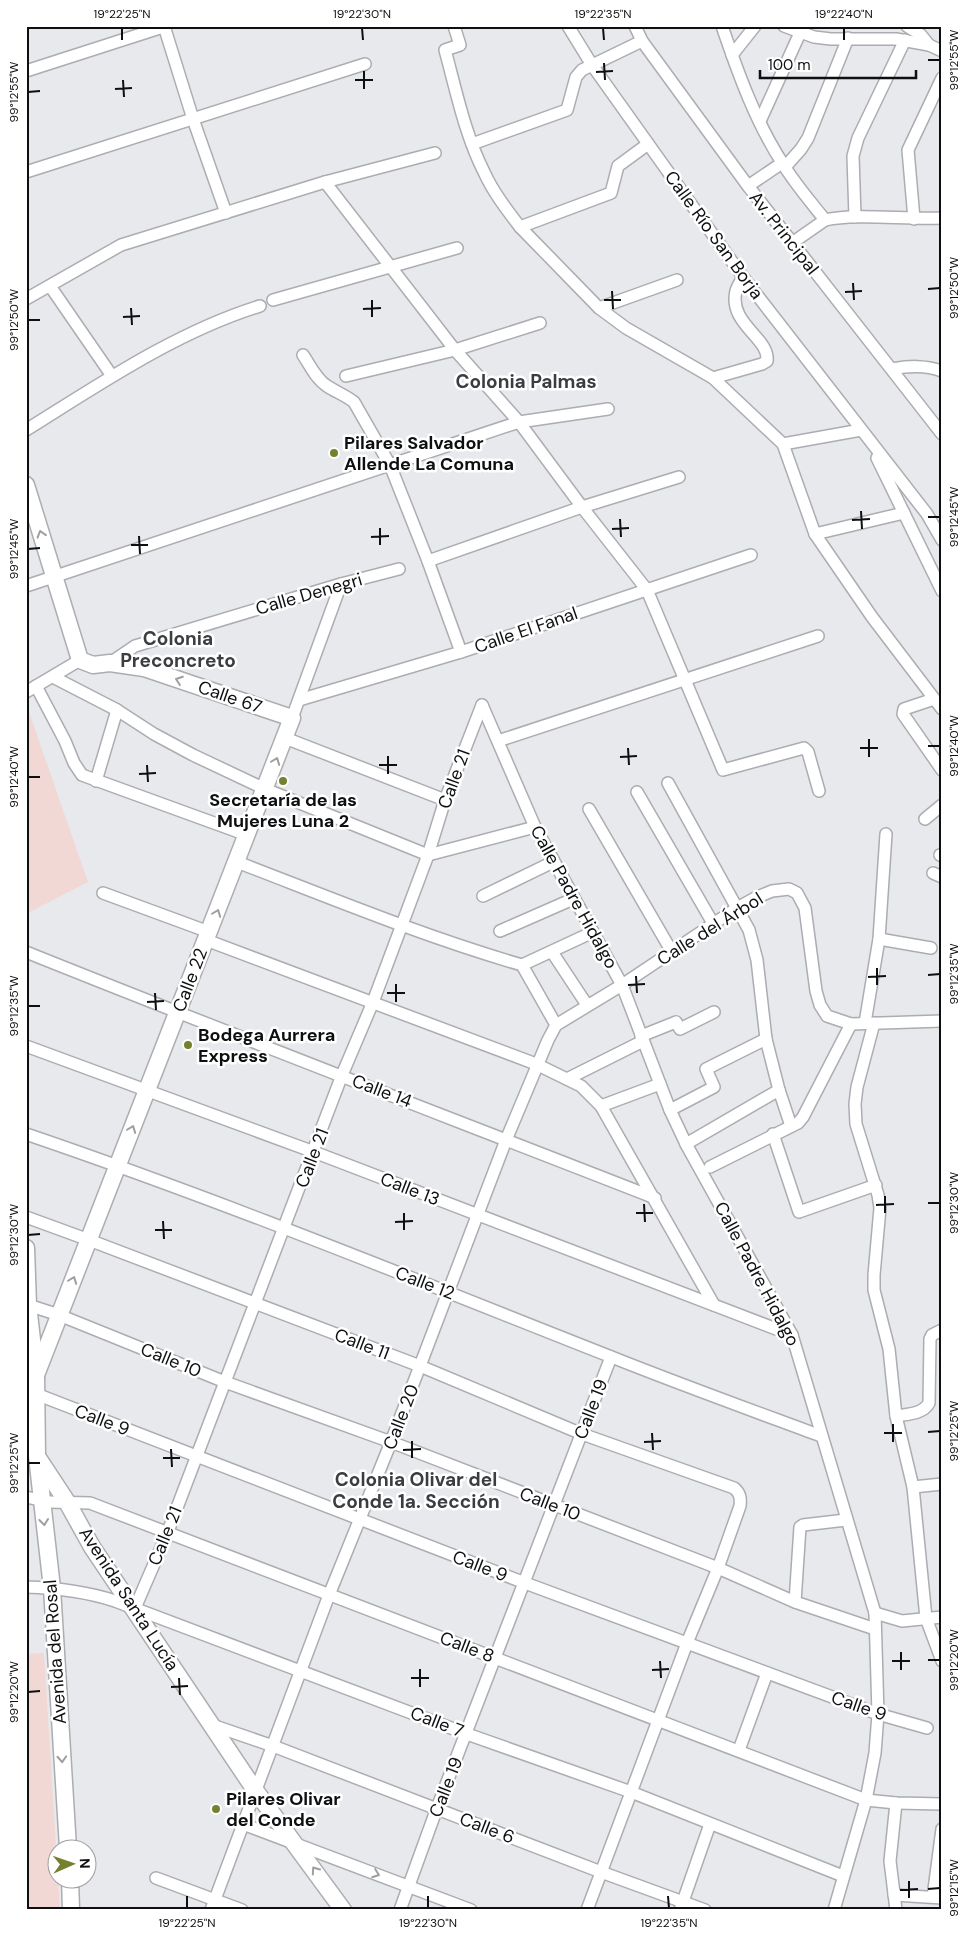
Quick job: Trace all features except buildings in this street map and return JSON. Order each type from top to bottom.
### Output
[{"type":"street","points":[[26,71],[165,26],[193,119],[226,213]]},
{"type":"street","points":[[454,26],[460,44],[445,50],[472,144],[490,185],[520,227],[599,308],[626,328],[713,378],[783,444],[815,534],[872,617],[942,709]]},
{"type":"street","name":"Calle Río San Borja","points":[[568,26],[592,65],[743,277],[927,514],[942,540]]},
{"type":"street","name":"Av. Principal","points":[[635,26],[642,42],[748,186],[942,434]]},
{"type":"street","points":[[722,26],[760,121],[784,165],[825,220]]},
{"type":"street","points":[[732,55],[755,26]]},
{"type":"street","points":[[784,26],[800,33],[822,38],[905,40],[942,51]]},
{"type":"street","points":[[907,26],[921,35],[929,46]]},
{"type":"street","points":[[760,121],[800,33]]},
{"type":"street","points":[[748,186],[784,165],[801,149],[808,138],[848,38]]},
{"type":"street","points":[[855,217],[853,156],[858,138],[905,40]]},
{"type":"street","points":[[472,144],[567,110],[576,77],[582,70],[642,42]]},
{"type":"street","points":[[26,172],[365,64]]},
{"type":"street","points":[[914,219],[908,150],[938,98],[942,78]]},
{"type":"street","points":[[520,227],[610,193],[618,166],[648,144]]},
{"type":"street","points":[[26,299],[121,246],[325,182],[435,153]]},
{"type":"street","points":[[325,182],[456,350],[519,422],[647,590],[723,770],[802,747],[808,752],[819,791]]},
{"type":"street","points":[[792,243],[825,220],[838,217],[942,218]]},
{"type":"street","points":[[273,300],[392,268],[457,248]]},
{"type":"street","points":[[713,378],[767,361],[768,355],[764,346],[748,329],[739,315],[736,304],[736,292],[743,277]]},
{"type":"street","points":[[599,308],[677,280]]},
{"type":"street","points":[[50,286],[112,376]]},
{"type":"street","points":[[26,430],[112,376],[208,325],[260,306]]},
{"type":"street","points":[[346,376],[456,350],[540,323]]},
{"type":"street","points":[[303,355],[318,378],[326,386],[354,402],[390,465],[461,652]]},
{"type":"street","points":[[892,369],[923,366],[942,371]]},
{"type":"street","points":[[26,586],[519,422],[608,409]]},
{"type":"street","points":[[783,444],[864,434]]},
{"type":"street","name":"Calle Río San Borja","points":[[864,434],[942,591]]},
{"type":"street","points":[[428,561],[582,507],[679,477]]},
{"type":"street","points":[[26,485],[80,660],[93,665],[110,663]]},
{"type":"street","points":[[815,534],[904,512]]},
{"type":"street","name":"Calle El Fanal","points":[[299,700],[461,652],[751,555]]},
{"type":"street","name":"Calle Denegri","points":[[110,663],[135,646],[341,584],[399,570]]},
{"type":"street","name":"Calle 22","points":[[36,1375],[285,738],[341,584]]},
{"type":"street","points":[[498,741],[818,636]]},
{"type":"street","points":[[80,660],[31,689],[82,775],[247,835]]},
{"type":"street","name":"Calle 67","points":[[110,663],[153,671],[292,718]]},
{"type":"street","points":[[53,677],[117,710],[154,734],[193,755],[265,789],[428,854],[535,827]]},
{"type":"street","points":[[934,699],[904,709],[902,714],[942,770]]},
{"type":"street","name":"Calle Padre Hidalgo","points":[[482,705],[535,827],[622,985],[670,1110],[686,1144],[792,1335],[875,1613],[878,1714],[875,1753],[866,1800],[834,1910]]},
{"type":"street","name":"Calle 21","points":[[134,1608],[167,1534],[285,1230],[342,1075],[373,1002],[428,854],[445,800],[482,705]]},
{"type":"street","points":[[96,781],[117,710]]},
{"type":"street","points":[[285,738],[445,800]]},
{"type":"street","points":[[668,783],[749,930],[754,946],[766,1039],[790,1126]]},
{"type":"street","points":[[637,792],[714,925]]},
{"type":"street","points":[[925,819],[942,805]]},
{"type":"street","points":[[588,809],[672,952]]},
{"type":"street","points":[[886,834],[879,939],[870,1023],[857,1087],[855,1104],[856,1124],[876,1185],[880,1208],[874,1290],[889,1349],[896,1416],[913,1487],[926,1618],[942,1661]]},
{"type":"street","points":[[237,862],[401,926],[522,965],[593,932]]},
{"type":"street","points":[[483,896],[553,862]]},
{"type":"street","name":"Calle del Árbol","points":[[556,1025],[622,985],[737,908],[772,891],[789,889],[798,893],[805,908],[816,990],[820,1005],[826,1016],[851,1024],[942,1022]]},
{"type":"street","points":[[103,892],[207,936],[373,1002],[536,1064],[568,1079],[585,1090],[601,1106],[655,1198],[714,1305]]},
{"type":"street","points":[[500,931],[573,899]]},
{"type":"street","points":[[879,939],[931,948]]},
{"type":"street","name":"Calle 14","points":[[26,952],[655,1198]]},
{"type":"street","points":[[552,952],[587,1005]]},
{"type":"street","points":[[522,965],[556,1025]]},
{"type":"street","points":[[568,1079],[642,1038],[676,1022],[680,1029],[714,1012]]},
{"type":"street","points":[[710,1167],[798,1123],[807,1111],[851,1024]]},
{"type":"street","name":"Calle 20","points":[[213,1904],[329,1594],[391,1442],[506,1140],[536,1064],[556,1025]]},
{"type":"street","points":[[670,1110],[714,1087],[706,1069],[766,1039]]},
{"type":"street","name":"Calle 13","points":[[26,1046],[314,1152],[792,1335]]},
{"type":"street","points":[[601,1106],[660,1084]]},
{"type":"street","points":[[686,1144],[779,1090]]},
{"type":"street","name":"Calle 12","points":[[26,1134],[118,1165],[448,1291],[611,1357],[821,1436]]},
{"type":"street","points":[[773,1134],[798,1210],[802,1212],[876,1185]]},
{"type":"street","name":"Calle 11","points":[[26,1217],[420,1366],[582,1434],[734,1488],[740,1495],[740,1506],[718,1568]]},
{"type":"street","points":[[26,1248],[28,1305],[36,1375],[37,1456]]},
{"type":"street","name":"Calle 10","points":[[28,1305],[59,1315],[225,1382],[391,1442],[718,1568],[795,1602],[875,1629]]},
{"type":"street","points":[[896,1416],[920,1411],[926,1408],[929,1403],[930,1339],[932,1335],[942,1330]]},
{"type":"street","name":"Calle 19","points":[[400,1910],[437,1808],[611,1357]]},
{"type":"street","name":"Calle 9","points":[[36,1394],[524,1583],[878,1714],[927,1728]]},
{"type":"street","name":"Avenida del Rosal","points":[[37,1456],[34,1498],[52,1588],[67,1838]]},
{"type":"street","name":"Avenida Santa Lucía","points":[[37,1456],[92,1547],[255,1790],[343,1910]]},
{"type":"street","points":[[913,1487],[942,1484]]},
{"type":"street","name":"Calle 8","points":[[34,1498],[49,1502],[90,1503],[866,1800],[896,1804],[942,1804]]},
{"type":"street","points":[[795,1602],[798,1534],[800,1527],[803,1525],[846,1520]]},
{"type":"street","points":[[587,1910],[687,1643],[718,1568]]},
{"type":"street","name":"Calle 7","points":[[26,1587],[52,1588],[96,1594],[467,1734],[631,1792],[843,1876]]},
{"type":"street","points":[[875,1613],[902,1621],[942,1617]]},
{"type":"street","points":[[739,1750],[767,1673]]},
{"type":"street","name":"Calle 6","points":[[212,1725],[437,1808],[681,1905],[705,1910]]},
{"type":"street","points":[[896,1804],[890,1861],[896,1910]]},
{"type":"street","points":[[243,1824],[297,1846],[471,1910]]},
{"type":"street","points":[[681,1905],[710,1824]]},
{"type":"street","points":[[894,1895],[937,1897],[942,1829]]},
{"type":"street","points":[[156,1878],[213,1904],[242,1910]]},
{"type":"street","points":[[71,1888],[72,1910]]},
{"type":"shaded area","points":[[28,709],[88,882],[26,914],[26,710]]},
{"type":"shaded area","points":[[44,1653],[56,1838],[48,1838],[48,1888],[59,1888],[60,1910],[26,1910],[26,1654]]},
{"type":"place","name":"Pilares Salvador Allende La Comuna","points":[[334,453]]},
{"type":"place","name":"Secretaría de las Mujeres Luna 2","points":[[283,781]]},
{"type":"place","name":"Bodega Aurrera Express","points":[[188,1045]]},
{"type":"place","name":"Pilares Olivar del Conde","points":[[216,1809]]},
{"type":"district","name":"Colonia Palmas","points":[[526,381]]},
{"type":"district","name":"Colonia Preconcreto","points":[[178,649]]},
{"type":"district","name":"Colonia Olivar del Conde 1a. Sección","points":[[416,1490]]}]
